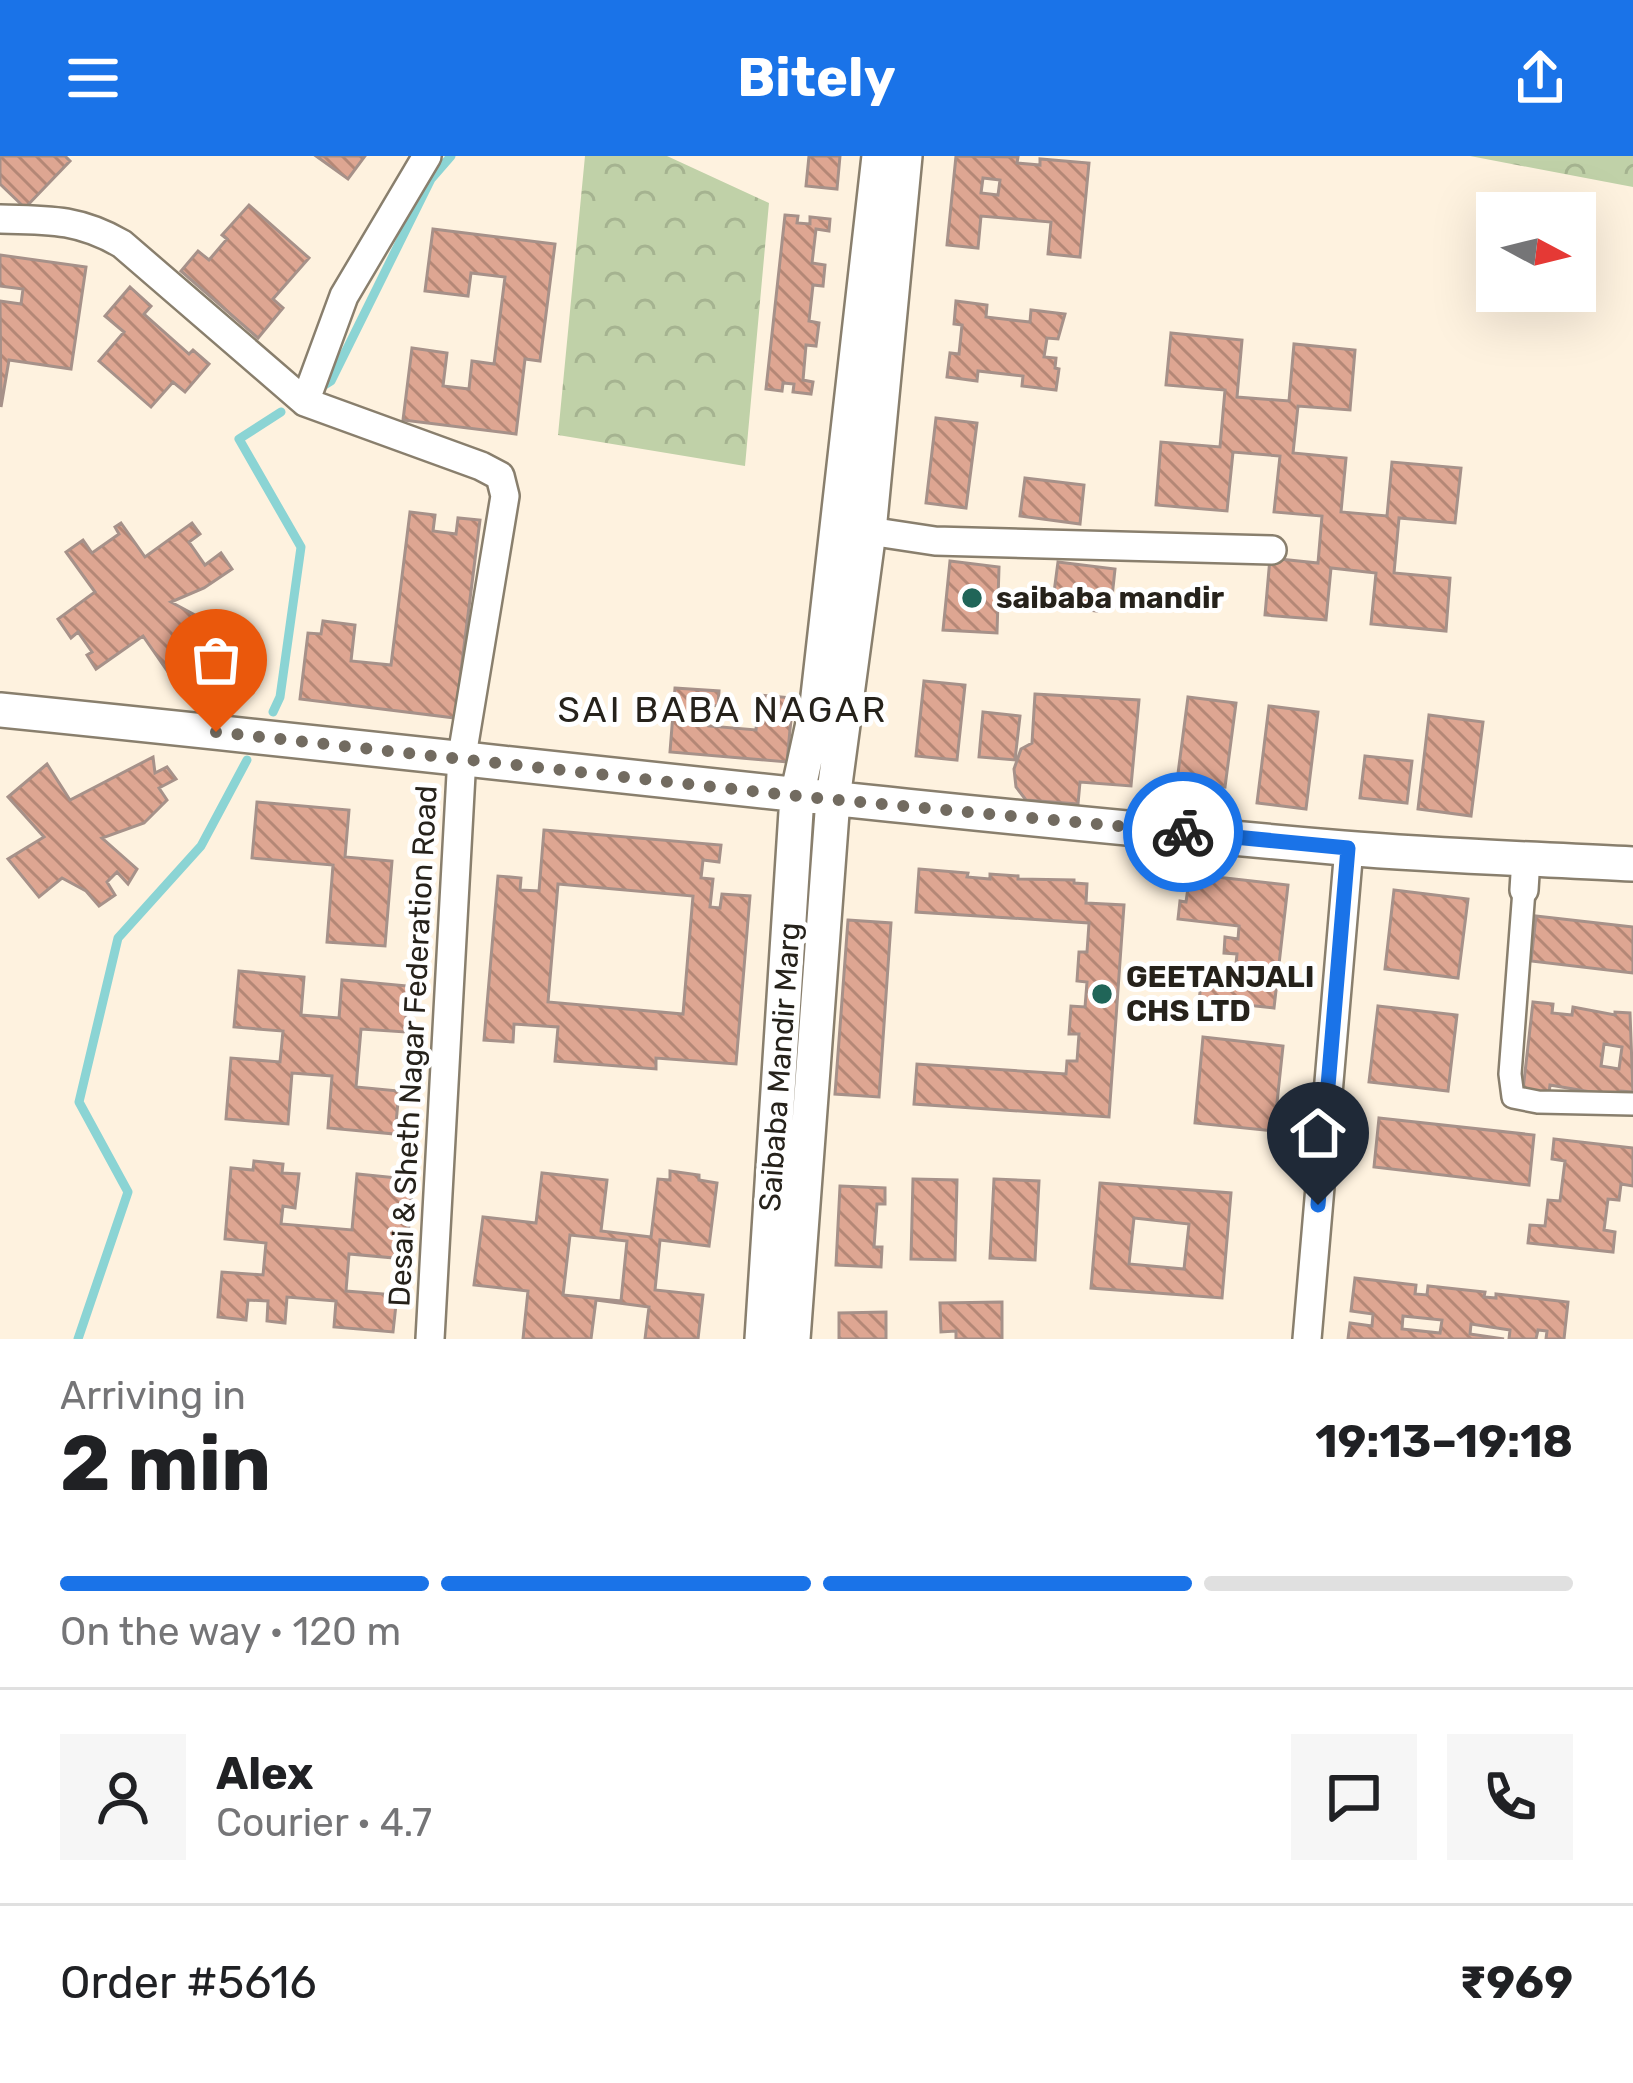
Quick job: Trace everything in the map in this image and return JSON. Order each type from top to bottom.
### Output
[{"type":"street","points":[[0,219],[92,226],[122,244],[305,402],[344,296],[427,156]]},
{"type":"street","name":"Saibaba Mandir Marg","points":[[762,1339],[797,796],[817,705],[879,156]]},
{"type":"street","name":"Saibaba Mandir Marg","points":[[794,1339],[833,799],[869,531],[905,156]]},
{"type":"street","name":"Desai & Sheth Nagar Federation Road","points":[[305,402],[500,476],[505,496],[462,756],[430,1339]]},
{"type":"street","points":[[869,531],[935,542],[1272,550]]},
{"type":"street","points":[[0,710],[462,756],[797,796],[1348,848],[1525,874],[1633,864]]},
{"type":"street","points":[[1307,1339],[1348,848]]},
{"type":"street","points":[[1525,874],[1510,1074],[1513,1097],[1633,1104]]},
{"type":"green space","points":[[585,156],[667,156],[769,203],[745,466],[558,435]]},
{"type":"green space","points":[[1470,156],[1633,156],[1633,187]]},
{"type":"building","points":[[0,156],[65,156],[70,161],[25,208],[0,184]]},
{"type":"building","points":[[316,156],[365,156],[348,179]]},
{"type":"building","points":[[809,156],[840,156],[837,189],[806,186]]},
{"type":"building","points":[[956,156],[1018,157],[1017,163],[1040,165],[1040,159],[1089,163],[1080,257],[1048,254],[1051,222],[981,216],[978,248],[947,245]],"holes":[[[983,178],[1000,180],[998,195],[981,193]]]},
{"type":"building","points":[[249,205],[309,258],[273,299],[283,308],[258,338],[181,271],[198,251],[209,260],[227,239],[222,235]]},
{"type":"building","points":[[785,215],[798,216],[797,223],[810,224],[810,217],[830,219],[829,231],[816,229],[812,263],[825,265],[823,286],[813,285],[809,321],[819,323],[816,346],[806,345],[803,380],[813,382],[811,394],[793,392],[794,384],[783,383],[782,391],[766,389]]},
{"type":"building","points":[[433,229],[555,244],[540,361],[525,359],[516,434],[403,420],[412,348],[447,353],[443,386],[469,389],[472,361],[494,364],[505,277],[471,273],[468,296],[425,291]]},
{"type":"building","points":[[0,255],[86,267],[71,369],[9,360],[1,407],[0,301],[21,304],[23,289],[0,286]]},
{"type":"building","points":[[130,287],[151,306],[144,314],[189,354],[193,350],[209,364],[185,392],[173,382],[151,407],[99,361],[124,332],[105,316]]},
{"type":"building","points":[[956,301],[987,305],[986,317],[1030,322],[1031,310],[1065,314],[1058,339],[1047,338],[1044,357],[1056,358],[1056,390],[1022,386],[1023,376],[978,371],[977,381],[947,377],[950,353],[959,354],[962,325],[954,324]]},
{"type":"building","points":[[1171,333],[1242,340],[1237,397],[1289,401],[1294,344],[1355,350],[1350,410],[1298,406],[1293,453],[1346,458],[1341,512],[1387,516],[1392,462],[1461,468],[1455,523],[1399,518],[1394,573],[1450,578],[1446,631],[1371,624],[1376,573],[1331,568],[1326,620],[1265,615],[1270,558],[1318,563],[1322,516],[1274,512],[1280,456],[1233,452],[1227,511],[1156,505],[1161,442],[1220,447],[1225,390],[1166,385]]},
{"type":"building","points":[[936,418],[977,423],[966,508],[926,503]]},
{"type":"building","points":[[1025,478],[1084,485],[1080,524],[1020,516]]},
{"type":"building","points":[[410,512],[435,515],[433,531],[456,534],[458,518],[480,520],[455,718],[300,699],[308,633],[321,634],[323,621],[355,625],[351,661],[391,665]]},
{"type":"building","points":[[121,523],[145,557],[192,523],[200,534],[189,542],[205,565],[221,553],[232,569],[171,602],[204,620],[224,650],[206,662],[196,648],[185,656],[196,671],[177,685],[143,636],[96,669],[87,655],[92,652],[78,632],[71,638],[58,619],[95,592],[66,552],[83,540],[92,553],[119,534],[115,527]]},
{"type":"building","name":"saibaba mandir","points":[[950,561],[999,567],[997,633],[943,630]]},
{"type":"building","points":[[1058,562],[1115,569],[1111,607],[1080,609],[1081,604],[1053,600]]},
{"type":"building","points":[[924,681],[965,685],[957,760],[916,756]]},
{"type":"building","points":[[675,688],[719,691],[718,706],[711,705],[709,726],[756,730],[759,695],[793,698],[787,762],[670,752]]},
{"type":"building","points":[[1035,694],[1139,700],[1131,786],[1080,782],[1078,804],[1026,800],[1016,787],[1014,769],[1021,749],[1032,743]]},
{"type":"building","points":[[1188,697],[1236,703],[1225,787],[1177,781]]},
{"type":"building","points":[[1269,706],[1318,712],[1306,809],[1257,803]]},
{"type":"building","points":[[983,712],[1020,716],[1015,760],[979,757]]},
{"type":"building","points":[[1429,715],[1483,722],[1471,816],[1418,809]]},
{"type":"building","points":[[1365,756],[1412,761],[1407,803],[1360,798]]},
{"type":"building","points":[[153,757],[155,773],[167,767],[176,779],[159,788],[167,800],[144,823],[102,838],[137,869],[128,884],[117,872],[107,882],[115,895],[99,906],[86,891],[62,878],[39,897],[8,859],[44,837],[8,797],[47,764],[70,800]]},
{"type":"building","points":[[257,802],[349,810],[345,857],[392,861],[385,946],[327,942],[333,865],[252,858]]},
{"type":"building","points":[[544,830],[721,845],[719,862],[703,860],[701,878],[713,879],[710,907],[720,908],[722,894],[750,896],[736,1064],[656,1058],[656,1069],[555,1061],[558,1027],[514,1024],[513,1042],[484,1040],[498,876],[521,878],[520,890],[539,891]],"holes":[[[558,884],[693,896],[683,1014],[548,1002]]]},
{"type":"building","name":"GEETANJALI CHS LTD","points":[[919,869],[990,879],[990,874],[1074,880],[1087,884],[1086,903],[1124,905],[1109,1117],[914,1104],[917,1064],[1066,1074],[1067,1061],[1077,1061],[1079,1034],[1069,1034],[1071,1006],[1085,1007],[1087,982],[1077,981],[1079,952],[1087,952],[1089,923],[916,912]]},
{"type":"building","points":[[1190,874],[1288,885],[1274,1008],[1199,1000],[1203,970],[1235,974],[1237,954],[1224,953],[1225,937],[1238,939],[1239,926],[1178,919]]},
{"type":"building","points":[[1394,890],[1468,899],[1458,978],[1385,969]]},
{"type":"building","points":[[1536,916],[1633,927],[1633,973],[1531,961]]},
{"type":"building","points":[[848,920],[891,923],[879,1097],[835,1094]]},
{"type":"building","points":[[239,971],[304,977],[301,1015],[339,1018],[342,980],[408,986],[405,1032],[361,1029],[356,1087],[399,1091],[395,1134],[328,1128],[332,1076],[292,1073],[288,1124],[226,1119],[231,1058],[280,1062],[283,1031],[234,1027]]},
{"type":"building","points":[[1533,1002],[1553,1004],[1552,1013],[1572,1015],[1573,1007],[1630,1013],[1633,1092],[1621,1091],[1620,1097],[1550,1085],[1549,1093],[1523,1090]],"holes":[[[1604,1044],[1622,1047],[1619,1069],[1601,1066]]]},
{"type":"building","points":[[1378,1006],[1457,1015],[1448,1091],[1369,1082]]},
{"type":"building","points":[[1203,1037],[1283,1046],[1274,1131],[1195,1123]]},
{"type":"building","points":[[1379,1118],[1534,1135],[1529,1185],[1374,1167]]},
{"type":"building","points":[[1554,1139],[1633,1148],[1633,1186],[1621,1184],[1619,1200],[1608,1199],[1604,1230],[1615,1232],[1613,1252],[1528,1243],[1530,1225],[1545,1226],[1548,1200],[1560,1201],[1565,1161],[1552,1159]]},
{"type":"building","points":[[254,1161],[283,1164],[282,1173],[299,1174],[295,1208],[283,1206],[281,1224],[352,1230],[357,1174],[398,1178],[397,1189],[412,1190],[406,1259],[349,1254],[346,1291],[397,1295],[393,1332],[334,1327],[336,1301],[287,1297],[285,1323],[267,1321],[268,1301],[248,1300],[246,1320],[218,1317],[222,1272],[263,1275],[266,1243],[225,1239],[231,1168],[253,1170]]},
{"type":"building","points":[[670,1171],[717,1183],[709,1246],[660,1240],[655,1290],[703,1295],[698,1339],[645,1339],[649,1307],[596,1300],[591,1339],[523,1339],[528,1291],[474,1285],[483,1217],[536,1223],[542,1173],[607,1180],[601,1231],[651,1237],[658,1179],[670,1180]],"holes":[[[570,1235],[627,1241],[621,1301],[563,1295]]]},
{"type":"building","points":[[913,1179],[957,1180],[955,1260],[911,1259]]},
{"type":"building","points":[[994,1179],[1039,1181],[1035,1260],[990,1258]]},
{"type":"building","points":[[1100,1183],[1231,1193],[1222,1298],[1091,1288]],"holes":[[[1134,1218],[1189,1224],[1184,1269],[1129,1264]]]},
{"type":"building","points":[[840,1186],[885,1188],[885,1204],[877,1204],[874,1247],[882,1247],[881,1267],[836,1265]]},
{"type":"building","points":[[1355,1278],[1416,1285],[1415,1294],[1427,1295],[1428,1286],[1485,1292],[1484,1297],[1496,1298],[1496,1294],[1568,1302],[1564,1339],[1546,1339],[1547,1331],[1538,1330],[1536,1339],[1509,1339],[1510,1330],[1471,1324],[1470,1334],[1504,1339],[1348,1339],[1350,1323],[1372,1326],[1373,1314],[1351,1311]],"holes":[[[1403,1316],[1442,1320],[1440,1333],[1402,1329]]]},
{"type":"building","points":[[1002,1302],[1002,1339],[956,1339],[956,1331],[941,1332],[940,1303]]},
{"type":"building","points":[[886,1312],[886,1339],[839,1339],[839,1313]]},
{"type":"waterway","points":[[323,386],[331,381],[431,179],[451,156]]},
{"type":"waterway","points":[[273,712],[280,697],[301,547],[239,439],[281,412]]},
{"type":"waterway","points":[[78,1339],[128,1192],[79,1102],[118,938],[201,846],[247,760]]},
{"type":"way so far","points":[[216,732],[797,796],[1183,832]]},
{"type":"place","name":"saibaba mandir","points":[[972,598]]},
{"type":"place","name":"GEETANJALI CHS LTD","points":[[1102,994]]},
{"type":"district","name":"SAI BABA NAGAR","points":[[723,709]]},
{"type":"route","points":[[1183,832],[1348,848],[1318,1205]]}]
